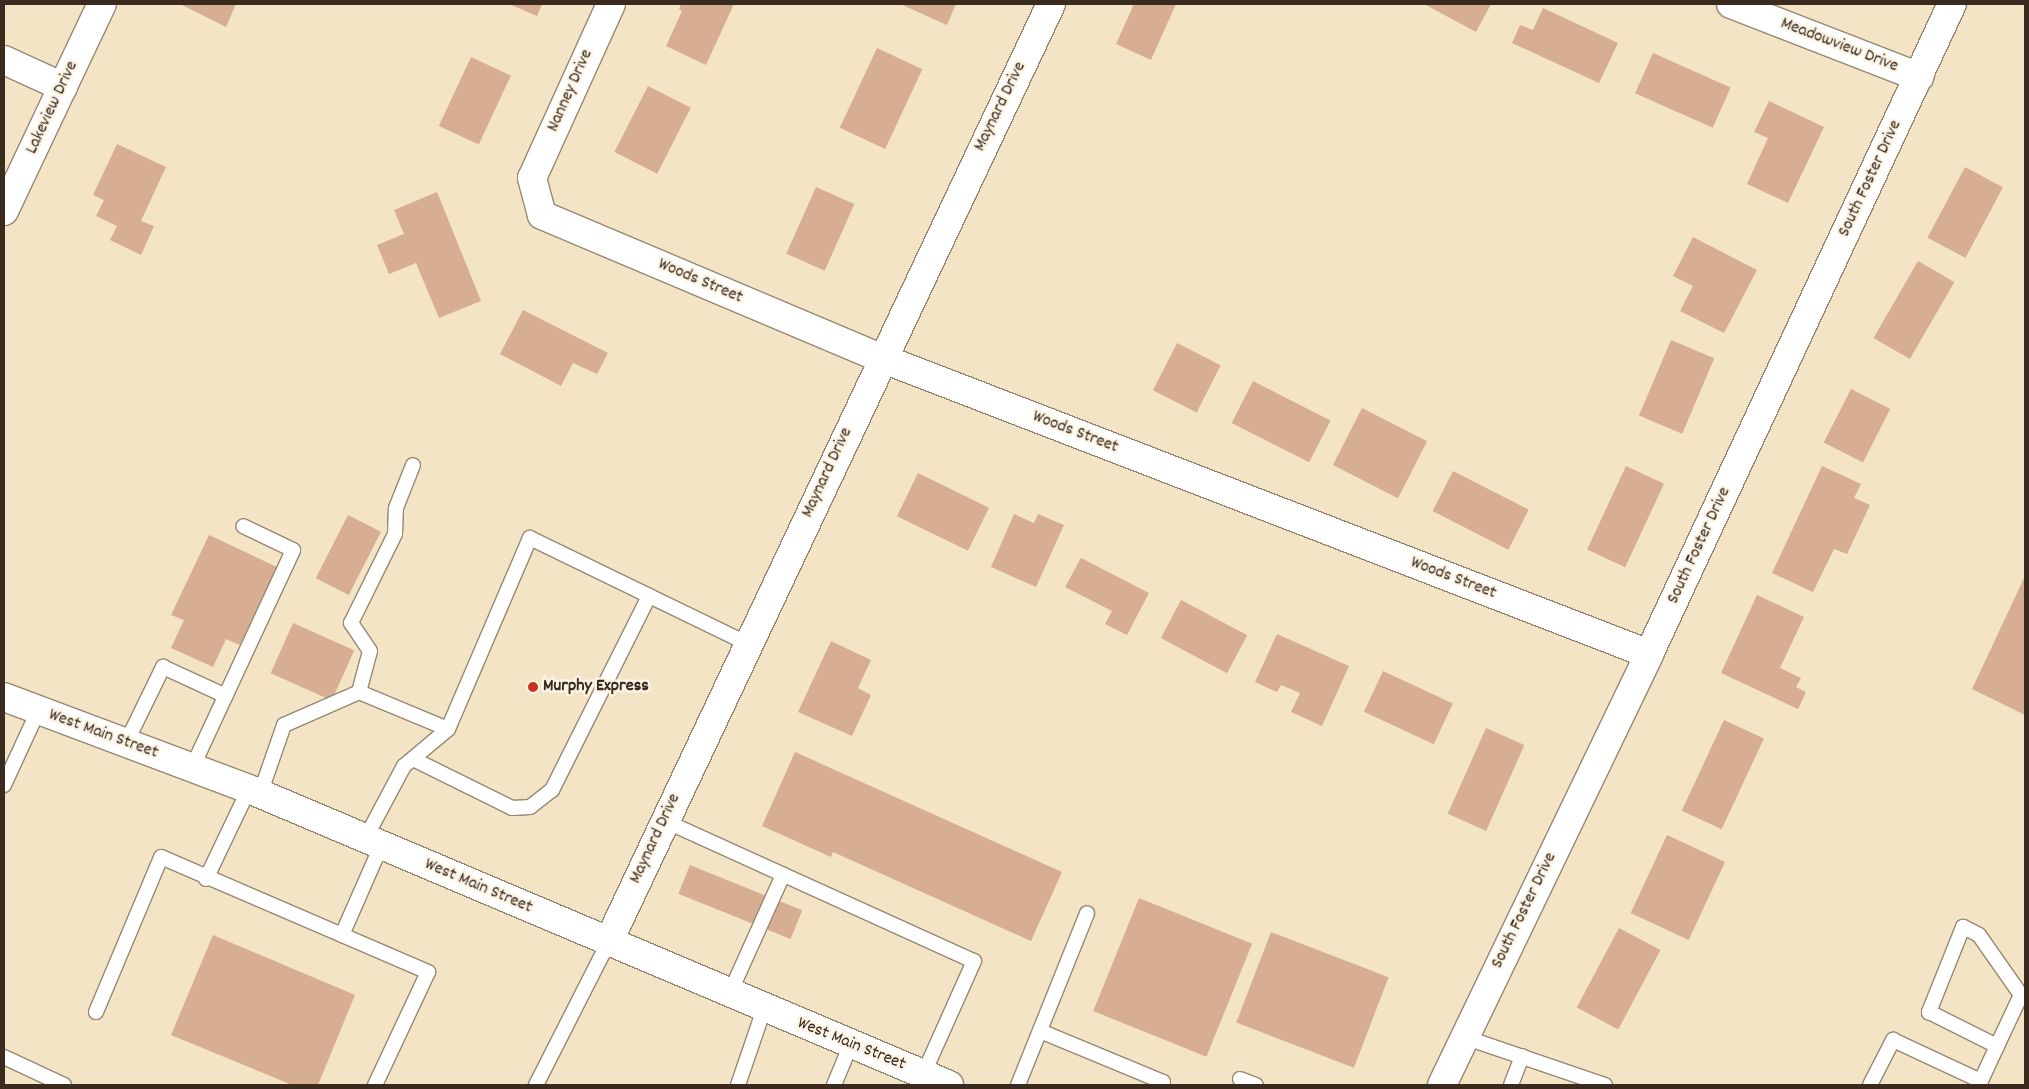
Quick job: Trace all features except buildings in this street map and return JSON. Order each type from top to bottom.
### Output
[{"type":"street","name":"Lakeview Drive","points":[[4,211],[102,4]]},
{"type":"street","name":"Nanney Drive","points":[[532,178],[611,4]]},
{"type":"street","name":"Maynard Drive","points":[[608,943],[881,358],[1051,4]]},
{"type":"street","name":"Meadowview Drive","points":[[1731,4],[1918,77]]},
{"type":"street","name":"South Foster Drive","points":[[1442,1085],[1649,654],[1952,4]]},
{"type":"street","points":[[4,60],[63,87]]},
{"type":"street","name":"Woods Street","points":[[532,178],[542,215],[881,358],[1649,654]]},
{"type":"street","name":"West Main Street","points":[[4,697],[254,791],[729,995],[949,1085]]},
{"type":"lane","points":[[358,692],[370,651],[351,623],[395,534],[396,508],[413,465]]},
{"type":"lane","points":[[192,768],[293,550],[243,526]]},
{"type":"lane","points":[[342,935],[373,842],[404,766],[448,729],[530,538],[748,644]]},
{"type":"lane","points":[[413,759],[512,808],[530,807],[552,790],[649,596]]},
{"type":"lane","points":[[126,744],[163,667],[226,696]]},
{"type":"lane","points":[[206,879],[254,791],[284,725],[358,692],[448,729]]},
{"type":"lane","points":[[4,785],[38,711]]},
{"type":"lane","points":[[665,821],[974,961],[923,1074]]},
{"type":"lane","points":[[96,1012],[161,857],[206,879],[428,972],[375,1085]]},
{"type":"lane","points":[[729,995],[783,875]]},
{"type":"lane","points":[[1018,1085],[1087,913]]},
{"type":"lane","points":[[1870,1085],[1893,1040],[1980,1083],[2021,995],[1978,935],[1963,927],[1929,1012],[1997,1046]]},
{"type":"lane","points":[[536,1085],[608,943]]},
{"type":"lane","points":[[738,1085],[764,1009]]},
{"type":"lane","points":[[1040,1031],[1163,1082],[1162,1085]]},
{"type":"lane","points":[[1464,1037],[1605,1085]]},
{"type":"lane","points":[[834,1085],[852,1044]]},
{"type":"lane","points":[[1512,1085],[1522,1056]]},
{"type":"lane","points":[[4,1057],[64,1085]]},
{"type":"lane","points":[[1240,1079],[1256,1085]]},
{"type":"place","name":"Murphy Express","points":[[533,687]]}]
